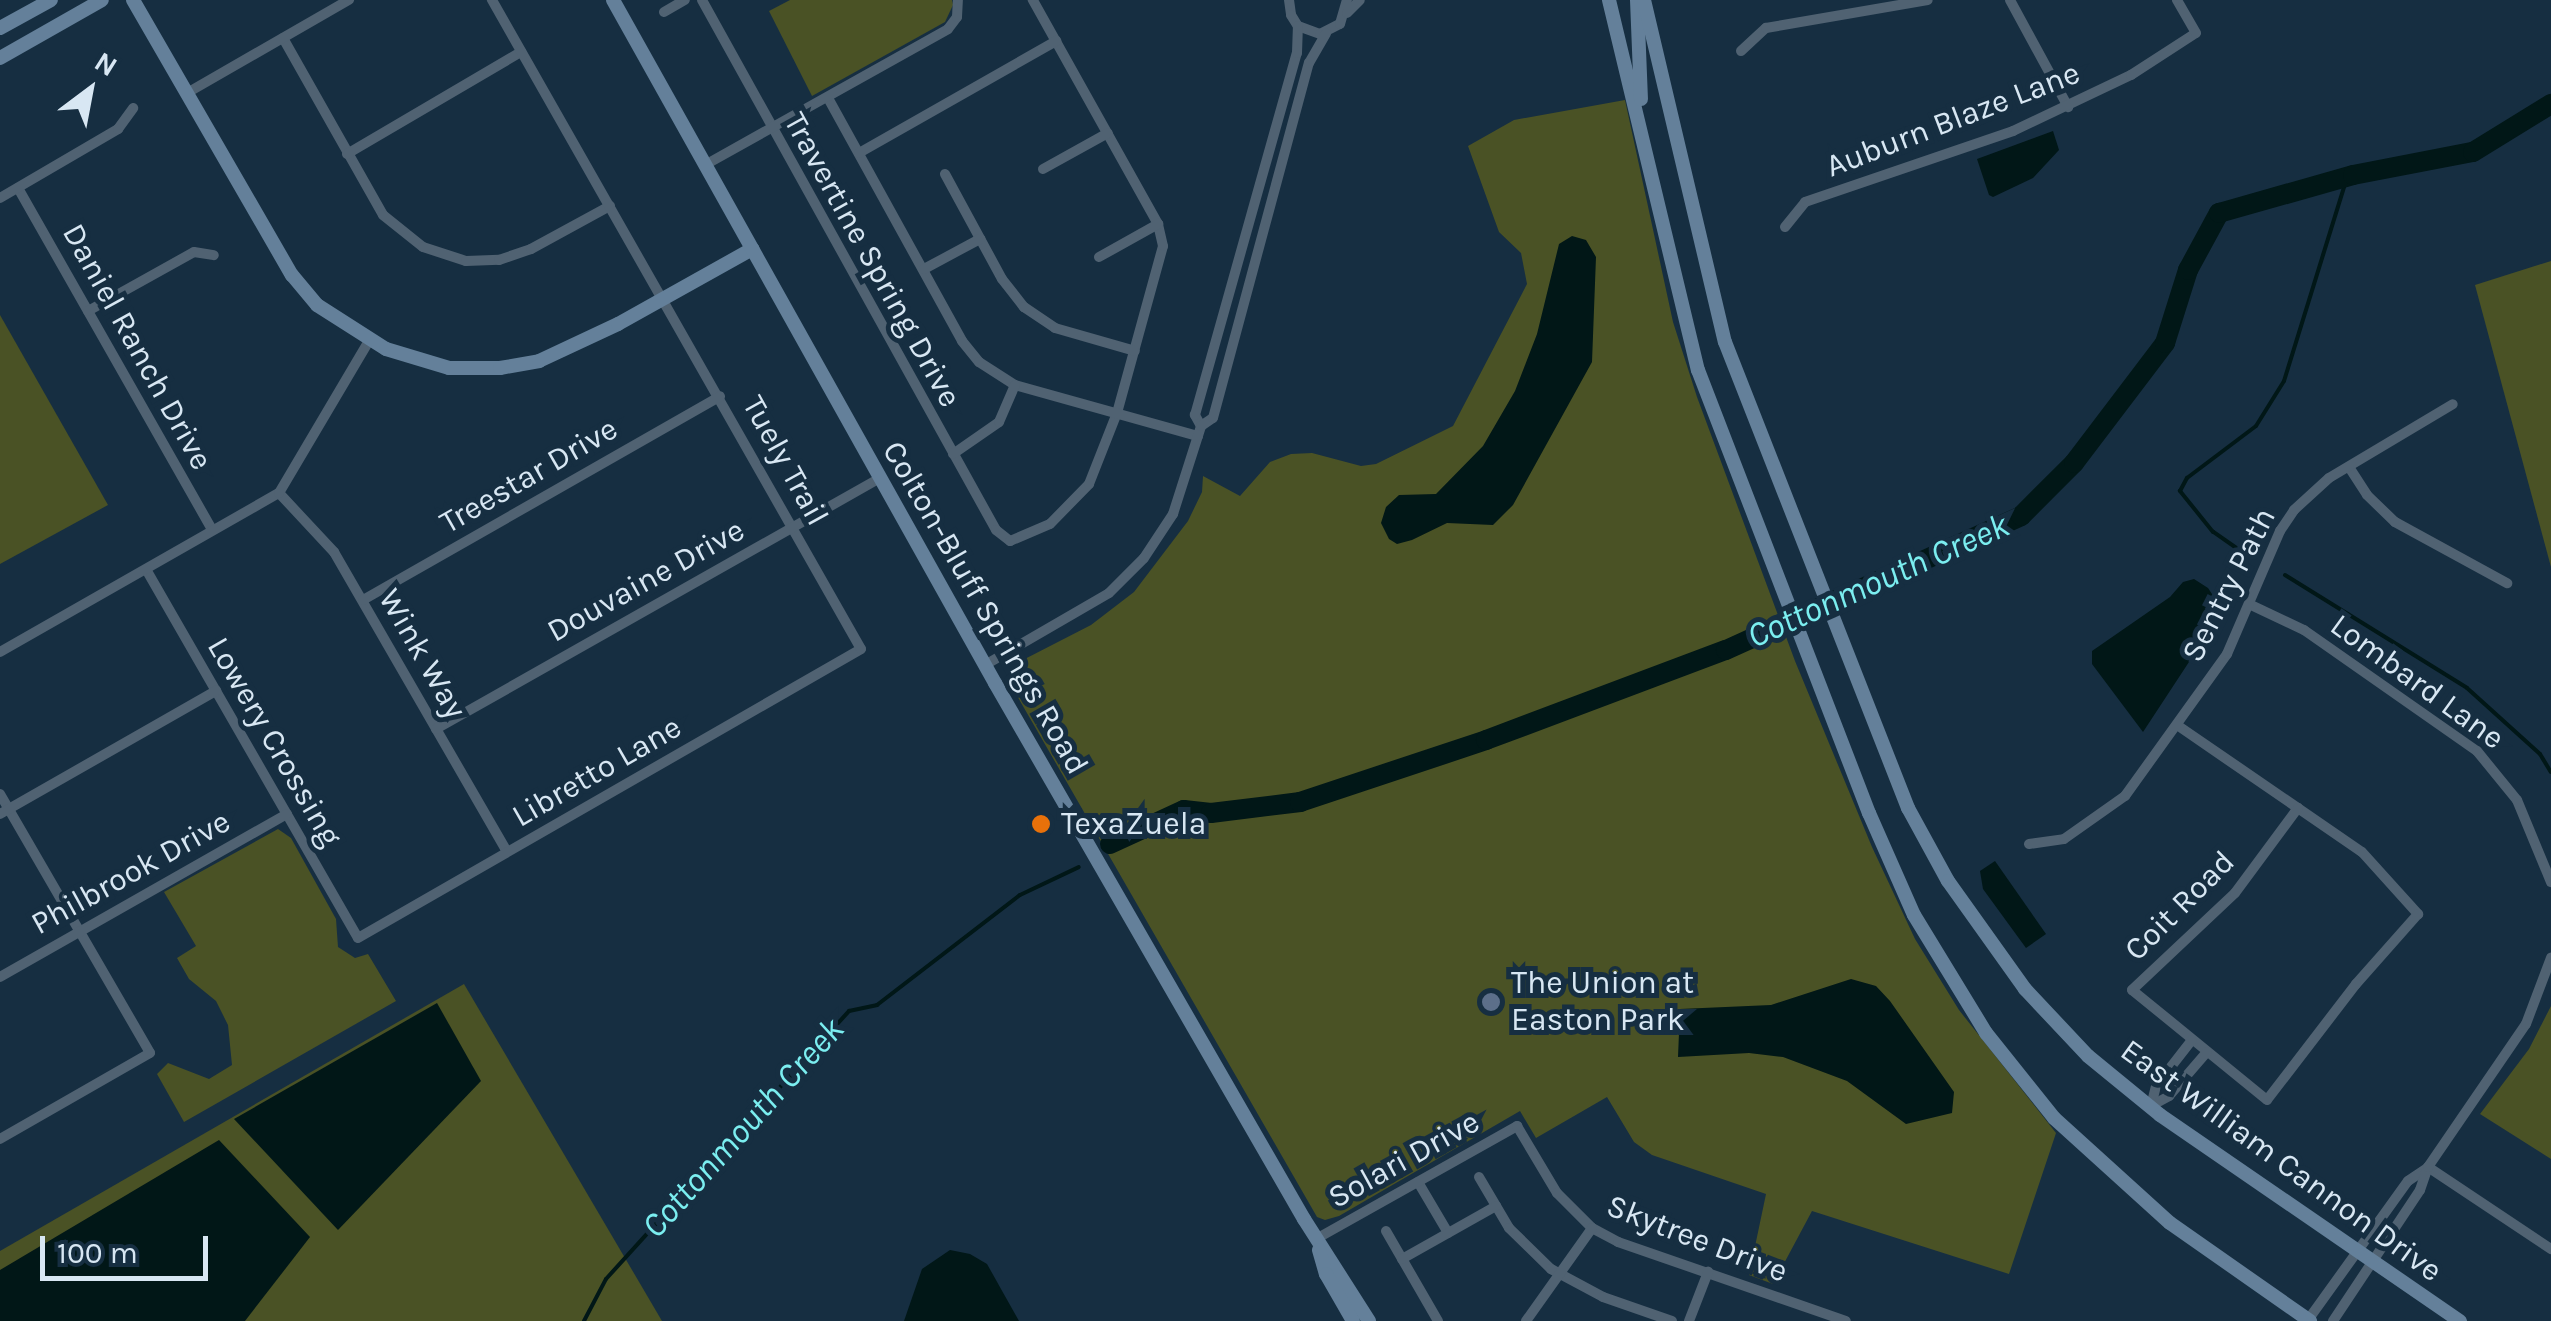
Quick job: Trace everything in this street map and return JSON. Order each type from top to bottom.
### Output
[{"type":"street","points":[[0,28],[51,0]]},
{"type":"street","points":[[0,58],[102,0]]},
{"type":"street","points":[[134,0],[292,275],[317,306],[369,341],[437,365],[500,368],[556,354],[752,249]]},
{"type":"street","points":[[187,92],[350,0]]},
{"type":"street","name":"Tuely Trail","points":[[492,0],[861,649]]},
{"type":"street","name":"Colton-Bluff Springs Road","points":[[613,0],[985,665],[1316,1239],[1369,1321]]},
{"type":"street","points":[[664,12],[685,0]]},
{"type":"street","name":"Travertine Spring Drive","points":[[702,0],[996,530],[1006,539],[1021,539],[1050,524],[1079,499],[1117,413]]},
{"type":"street","points":[[705,165],[948,29],[957,17],[958,0]]},
{"type":"street","points":[[1033,0],[1158,224],[1162,255],[1117,413]]},
{"type":"street","points":[[1289,0],[1290,15],[1298,26],[1314,34],[1326,33],[1340,24],[1360,0]]},
{"type":"street","points":[[1346,14],[1347,0]]},
{"type":"street","name":"East William Cannon Drive","points":[[1610,0],[1698,370],[1812,670],[1914,916],[1956,988],[2020,1078],[2123,1185],[2201,1247],[2308,1321]]},
{"type":"street","name":"East William Cannon Drive","points":[[1640,0],[1650,172]]},
{"type":"street","name":"East William Cannon Drive","points":[[1640,0],[1725,342],[1908,808],[1948,881],[2025,989],[2088,1056],[2150,1108],[2460,1321]]},
{"type":"street","points":[[1741,50],[1766,28],[1928,0]]},
{"type":"street","points":[[2010,0],[2068,107]]},
{"type":"street","name":"Auburn Blaze Lane","points":[[1785,227],[1805,202],[2013,131],[2130,75],[2196,32],[2178,0]]},
{"type":"street","points":[[1200,431],[1195,415],[1297,52],[1298,26]]},
{"type":"street","points":[[985,665],[1082,612],[1125,578],[1174,514],[1200,431],[1212,420],[1309,64],[1326,33]]},
{"type":"street","points":[[283,38],[395,228],[423,247],[466,261],[516,255],[610,206]]},
{"type":"street","points":[[859,153],[1056,41]]},
{"type":"street","points":[[348,154],[521,52]]},
{"type":"street","points":[[828,98],[972,354],[995,376],[1117,413],[1200,431]]},
{"type":"street","points":[[0,198],[118,129],[134,108]]},
{"type":"street","points":[[1043,169],[1108,132]]},
{"type":"street","points":[[945,174],[1013,295],[1040,320],[1135,351]]},
{"type":"street","name":"Daniel Ranch Drive","points":[[18,188],[212,530]]},
{"type":"street","points":[[1098,257],[1158,224]]},
{"type":"street","points":[[924,269],[980,238]]},
{"type":"street","points":[[88,312],[194,252],[214,255]]},
{"type":"street","points":[[0,652],[279,493],[369,341]]},
{"type":"street","points":[[953,454],[999,422],[1015,385]]},
{"type":"street","name":"Treestar Drive","points":[[363,600],[720,396]]},
{"type":"street","name":"Sentry Path","points":[[2028,844],[2064,839],[2114,807],[2227,654],[2252,605],[2280,530],[2294,510],[2314,490],[2453,404]]},
{"type":"street","points":[[2349,467],[2382,513],[2508,583]]},
{"type":"street","name":"Douvaine Drive","points":[[436,728],[880,478]]},
{"type":"street","name":"Wink Way","points":[[279,493],[334,552],[507,852]]},
{"type":"street","name":"Lowery Crossing","points":[[147,570],[358,938]]},
{"type":"street","name":"Lombard Lane","points":[[2252,605],[2304,630],[2477,751],[2517,800],[2551,882]]},
{"type":"street","name":"Libretto Lane","points":[[358,938],[861,649]]},
{"type":"street","points":[[4,812],[216,690]]},
{"type":"street","points":[[2177,725],[2378,866],[2418,914],[2356,984],[2266,1100],[2207,1052],[2192,1040],[2156,1086],[2152,1106],[2170,1096],[2207,1052]]},
{"type":"street","points":[[0,794],[4,812],[150,1054],[0,1139]]},
{"type":"street","name":"Coit Road","points":[[2192,1040],[2132,990],[2236,892],[2298,808]]},
{"type":"street","name":"Philbrook Drive","points":[[0,976],[287,814]]},
{"type":"street","points":[[2333,1321],[2420,1190],[2428,1168],[2526,1024],[2551,958]]},
{"type":"street","name":"Solari Drive","points":[[1316,1239],[1518,1126]]},
{"type":"street","name":"Skytree Drive","points":[[1518,1126],[1557,1193],[1592,1228],[1618,1242],[1708,1272],[1808,1315],[1846,1321]]},
{"type":"street","points":[[2308,1321],[2408,1181],[2428,1168]]},
{"type":"street","points":[[2428,1168],[2551,1249]]},
{"type":"street","points":[[1480,1177],[1516,1237],[1560,1275],[1602,1297],[1672,1321]]},
{"type":"street","points":[[1418,1182],[1448,1232]]},
{"type":"street","points":[[1402,1259],[1496,1206]]},
{"type":"street","points":[[1526,1321],[1592,1228]]},
{"type":"street","points":[[1386,1231],[1438,1321]]},
{"type":"street","name":"Colton-Bluff Springs Road","points":[[1316,1239],[1326,1274],[1353,1321]]},
{"type":"street","points":[[1690,1321],[1708,1272]]},
{"type":"green space","points":[[790,0],[952,0],[953,5],[945,22],[812,96],[769,11]]},
{"type":"green space","points":[[1625,100],[1673,322],[1697,397],[1795,661],[1872,847],[1915,939],[1959,1010],[2056,1133],[2009,1274],[1812,1211],[1773,1284],[1749,1275],[1766,1194],[1652,1155],[1634,1142],[1607,1097],[1536,1138],[1520,1111],[1339,1216],[1325,1220],[1317,1217],[1008,680],[1011,666],[1091,625],[1134,592],[1188,521],[1202,492],[1203,476],[1240,496],[1270,462],[1291,454],[1312,453],[1361,466],[1376,464],[1453,426],[1527,284],[1521,253],[1499,232],[1468,146],[1514,120]]},
{"type":"green space","points":[[2551,261],[2551,567],[2475,285]]},
{"type":"green space","points":[[0,315],[108,505],[0,564]]},
{"type":"green space","points":[[278,829],[291,838],[336,919],[338,947],[355,958],[368,954],[396,1001],[184,1122],[157,1074],[168,1063],[209,1079],[232,1065],[228,1025],[216,1001],[189,979],[177,958],[196,946],[164,892]]},
{"type":"green space","points":[[464,984],[662,1321],[0,1321],[0,1251]]},
{"type":"green space","points":[[2551,1006],[2551,1159],[2480,1114],[2529,1049]]},
{"type":"shaded area","points":[[2053,131],[2059,150],[2033,178],[1993,197],[1989,195],[1977,159]]},
{"type":"shaded area","points":[[1572,236],[1586,240],[1596,257],[1592,362],[1513,505],[1493,525],[1447,523],[1397,544],[1389,539],[1381,523],[1386,507],[1399,495],[1436,494],[1483,446],[1515,391],[1537,334],[1559,244]]},
{"type":"shaded area","points":[[2194,579],[2208,588],[2218,603],[2208,633],[2143,732],[2092,664],[2092,651],[2170,597],[2183,582]]},
{"type":"shaded area","points":[[1995,861],[2046,934],[2026,948],[1983,889],[1980,871]]},
{"type":"shaded area","points":[[1851,979],[1876,986],[1890,1001],[1954,1092],[1952,1113],[1906,1124],[1847,1081],[1783,1057],[1749,1053],[1678,1057],[1680,1009],[1771,1005]]},
{"type":"shaded area","points":[[437,1003],[481,1081],[338,1230],[234,1119]]},
{"type":"shaded area","points":[[219,1140],[310,1237],[245,1321],[0,1321],[0,1270]]},
{"type":"shaded area","points":[[950,1250],[970,1254],[987,1264],[1019,1321],[904,1321],[922,1269]]},
{"type":"waterway","name":"Cottonmouth Creek","points":[[1110,844],[1184,810],[1211,813],[1300,802],[1486,740],[1726,650],[2021,516],[2074,463],[2165,343],[2188,270],[2219,213],[2353,175],[2473,152],[2551,104]]},
{"type":"waterway","points":[[2245,554],[2213,532],[2180,491],[2187,478],[2256,426],[2284,381],[2347,177]]},
{"type":"waterway","points":[[2285,575],[2467,688],[2540,754],[2551,772]]},
{"type":"waterway","name":"Cottonmouth Creek","points":[[584,1321],[606,1279],[849,1011],[877,1005],[1020,895],[1079,867]]},
{"type":"place","name":"TexaZuela","points":[[1041,824]]},
{"type":"place","name":"The Union at Easton Park","points":[[1491,1002]]}]
